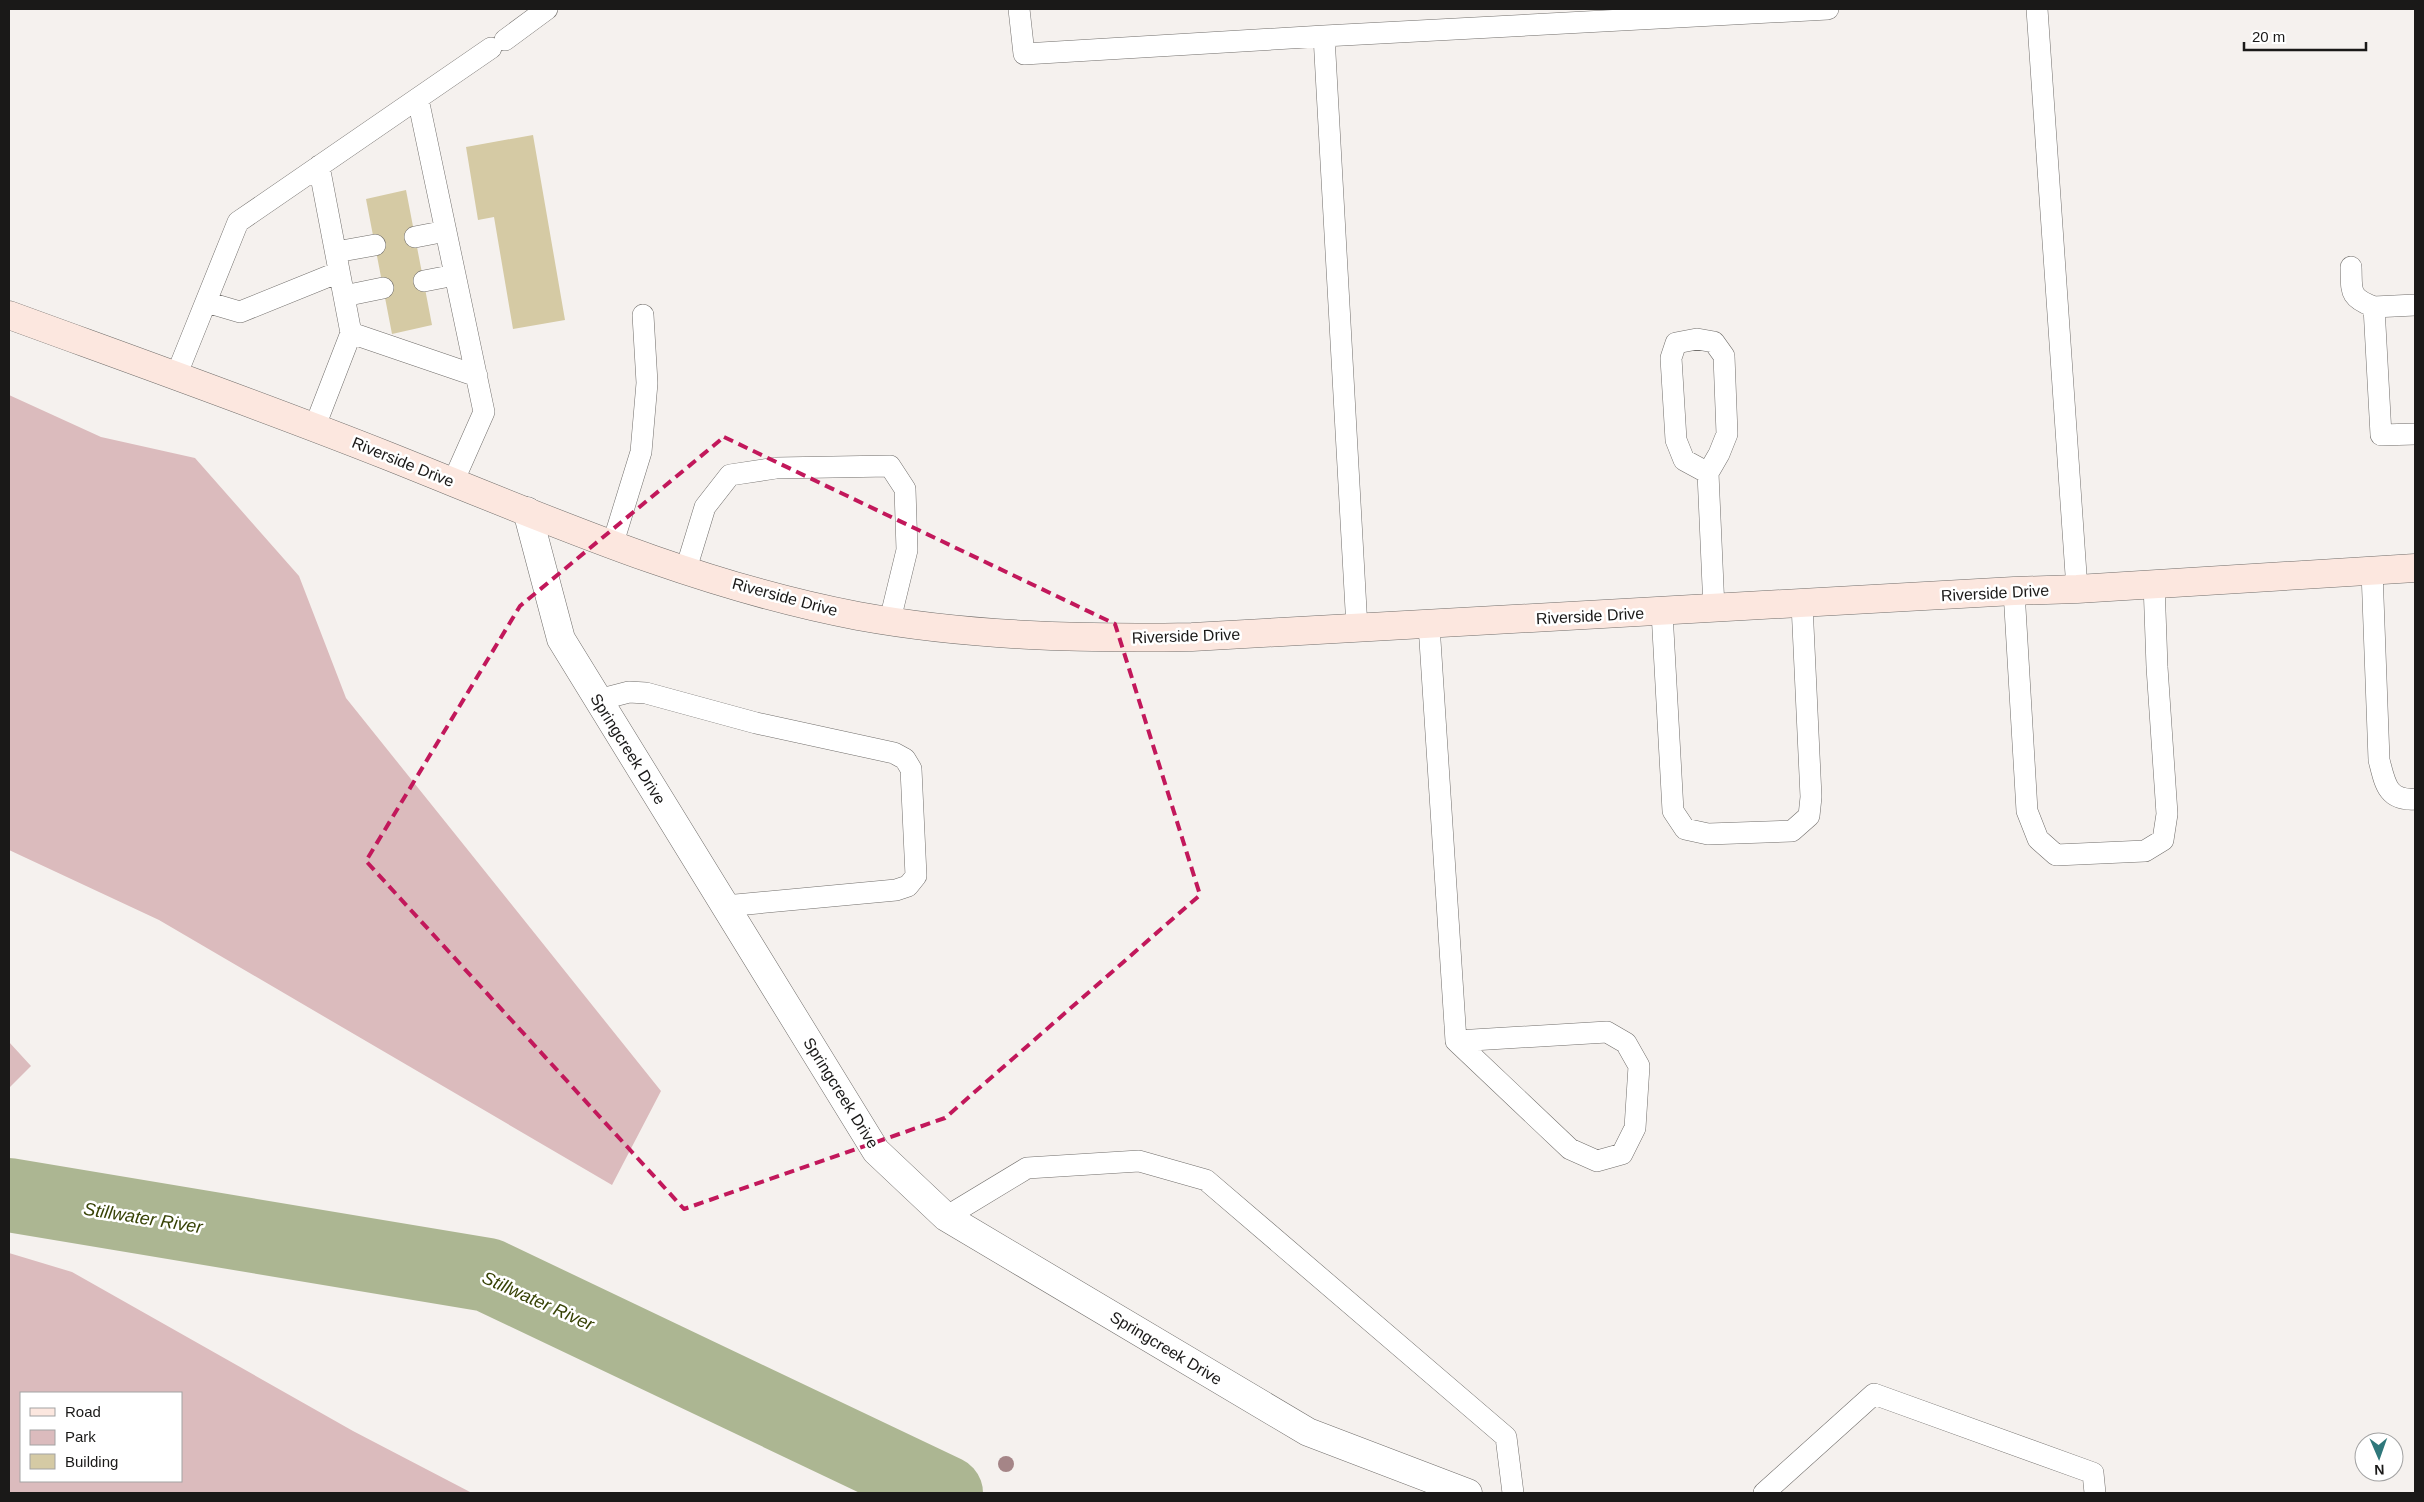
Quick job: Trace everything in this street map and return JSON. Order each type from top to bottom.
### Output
[{"type":"main road","name":"Riverside Drive","points":[[9,315],[315,426],[612,546],[754,591],[858,616],[952,629],[1097,639],[1192,637],[2014,591],[2076,590],[2154,583],[2415,568]]},
{"type":"street","name":"Springcreek Drive","points":[[526,511],[561,639],[876,1151],[946,1217],[1308,1432],[1468,1493]]},
{"type":"lane","points":[[176,376],[238,222],[547,9]]},
{"type":"lane","points":[[1019,9],[1024,54],[1828,9]]},
{"type":"lane","points":[[2037,9],[2076,590]]},
{"type":"lane","points":[[1324,36],[1357,628]]},
{"type":"lane","points":[[418,99],[484,412],[453,482]]},
{"type":"lane","points":[[315,426],[351,333],[319,166]]},
{"type":"lane","points":[[415,237],[446,231]]},
{"type":"lane","points":[[206,302],[240,312],[375,245]]},
{"type":"lane","points":[[2351,267],[2352,292],[2358,301],[2374,307],[2415,305]]},
{"type":"lane","points":[[424,281],[455,275]]},
{"type":"lane","points":[[344,296],[383,288]]},
{"type":"lane","points":[[2374,307],[2381,435],[2415,434]]},
{"type":"lane","points":[[612,546],[641,452],[647,383],[643,315]]},
{"type":"lane","points":[[351,333],[477,376]]},
{"type":"lane","points":[[1708,473],[1684,460],[1676,440],[1671,358],[1676,343],[1697,339],[1714,342],[1724,356],[1727,434],[1719,454],[1708,473],[1714,609]]},
{"type":"lane","points":[[686,569],[705,507],[730,475],[776,468],[890,466],[905,489],[907,550],[890,620]]},
{"type":"lane","points":[[2372,571],[2379,760],[2386,788],[2402,800],[2415,799]]},
{"type":"lane","points":[[2014,591],[2027,811],[2038,839],[2056,855],[2145,851],[2163,840],[2167,814],[2157,666],[2154,583]]},
{"type":"lane","points":[[1662,612],[1673,811],[1685,829],[1708,834],[1792,831],[1809,816],[1811,797],[1802,604]]},
{"type":"lane","points":[[1429,625],[1456,1040],[1570,1149],[1597,1160],[1622,1154],[1635,1128],[1639,1066],[1626,1043],[1607,1032],[1456,1040]]},
{"type":"lane","points":[[598,700],[629,692],[646,693],[756,723],[894,753],[905,759],[912,769],[916,876],[908,886],[896,890],[725,906]]},
{"type":"lane","points":[[946,1217],[1027,1168],[1139,1161],[1206,1180],[1506,1437],[1514,1493]]},
{"type":"lane","points":[[1768,1493],[1874,1394],[2093,1473],[2095,1493]]},
{"type":"highlighted area","points":[[724,437],[1115,624],[1200,895],[945,1118],[684,1209],[366,861],[520,606]]},
{"type":"green space","points":[[9,395],[101,437],[195,458],[299,576],[346,698],[661,1091],[612,1185],[159,920],[9,850]]},
{"type":"green space","points":[[9,1042],[31,1066],[9,1088]]},
{"type":"green space","points":[[9,1253],[72,1272],[353,1431],[472,1493],[9,1493]]},
{"type":"building","points":[[533,135],[565,320],[513,329],[494,217],[478,220],[466,147]]},
{"type":"building","points":[[406,190],[432,325],[392,334],[366,199]]},
{"type":"waterway","name":"Stillwater River","points":[[9,1195],[488,1275],[946,1493]]}]
